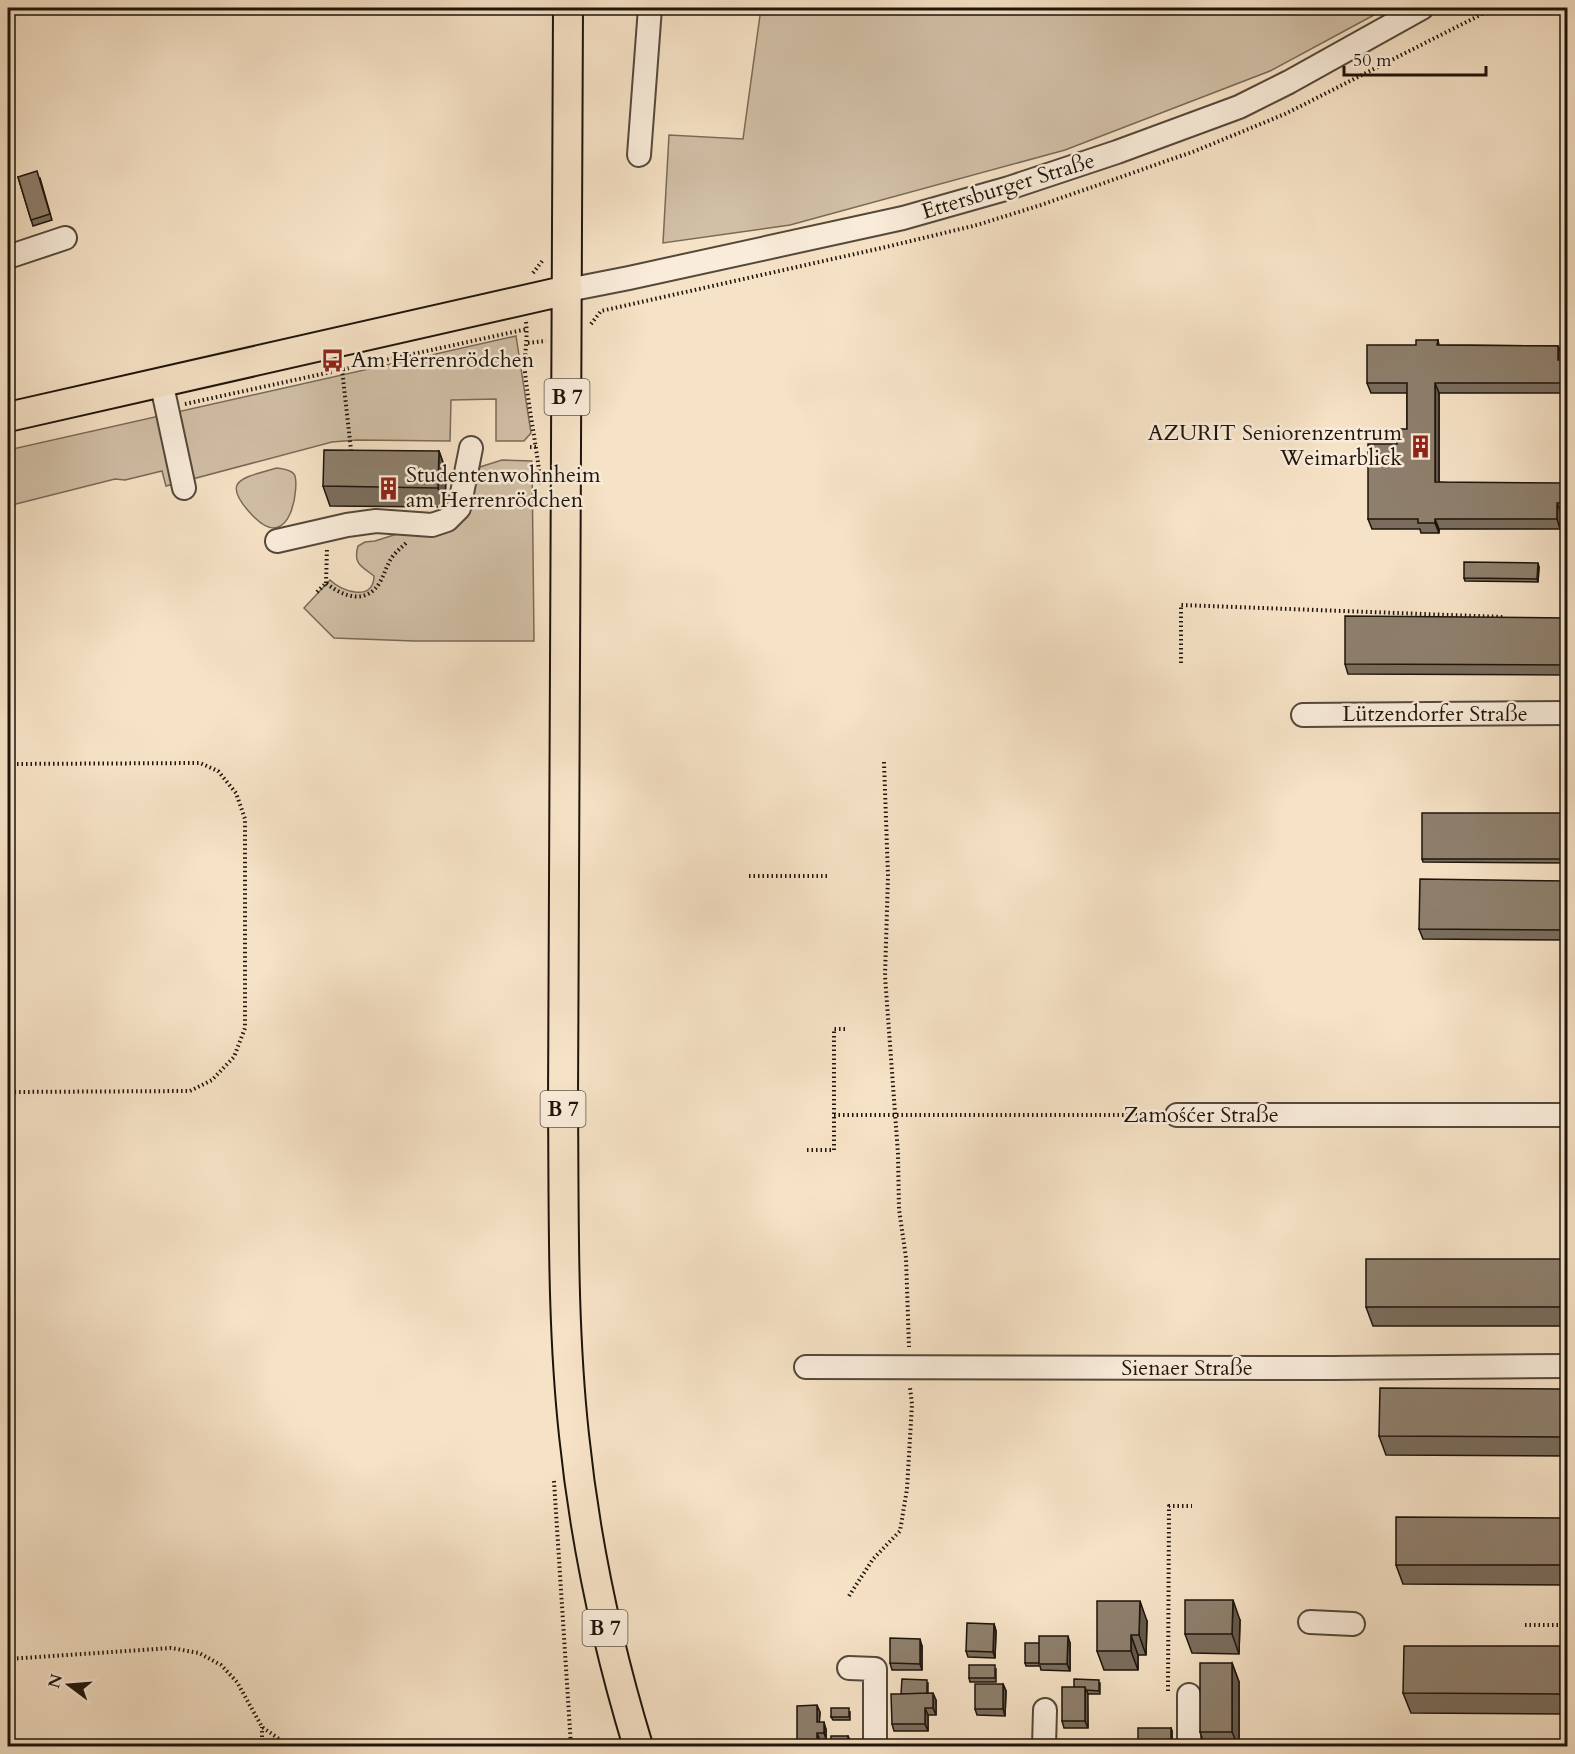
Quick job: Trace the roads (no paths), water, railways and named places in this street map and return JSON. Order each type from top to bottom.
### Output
[{"type":"main road","name":"B 7","points":[[568,8],[564,1280],[573,1434],[592,1567],[607,1636],[638,1746]]},
{"type":"main road","points":[[8,417],[164,394],[330,345],[568,290]]},
{"type":"street","points":[[639,155],[650,8]]},
{"type":"street","name":"Ettersburger Straße","points":[[568,290],[903,218],[1118,152],[1239,107],[1289,82],[1422,8]]},
{"type":"street","points":[[8,256],[65,238]]},
{"type":"street","points":[[164,394],[184,488]]},
{"type":"street","points":[[277,541],[327,529],[376,521],[432,525],[447,520],[459,508],[471,448]]},
{"type":"street","name":"Lützendorfer Straße","points":[[1303,715],[1568,713]]},
{"type":"street","name":"Zamośćer Straße","points":[[1177,1115],[1568,1115]]},
{"type":"street","name":"Sienaer Straße","points":[[806,1367],[1568,1366]]},
{"type":"street","points":[[1310,1622],[1353,1623]]},
{"type":"street","points":[[849,1668],[875,1669],[875,1746]]},
{"type":"street","points":[[1188,1746],[1189,1695]]},
{"type":"street","points":[[1044,1746],[1045,1710]]},
{"type":"place","name":"Am Herrenrödchen","points":[[333,360]]},
{"type":"place","name":"AZURIT Seniorenzentrum Weimarblick","points":[[1420,446]]},
{"type":"place","name":"Studentenwohnheim am Herrenrödchen","points":[[388,488]]}]
